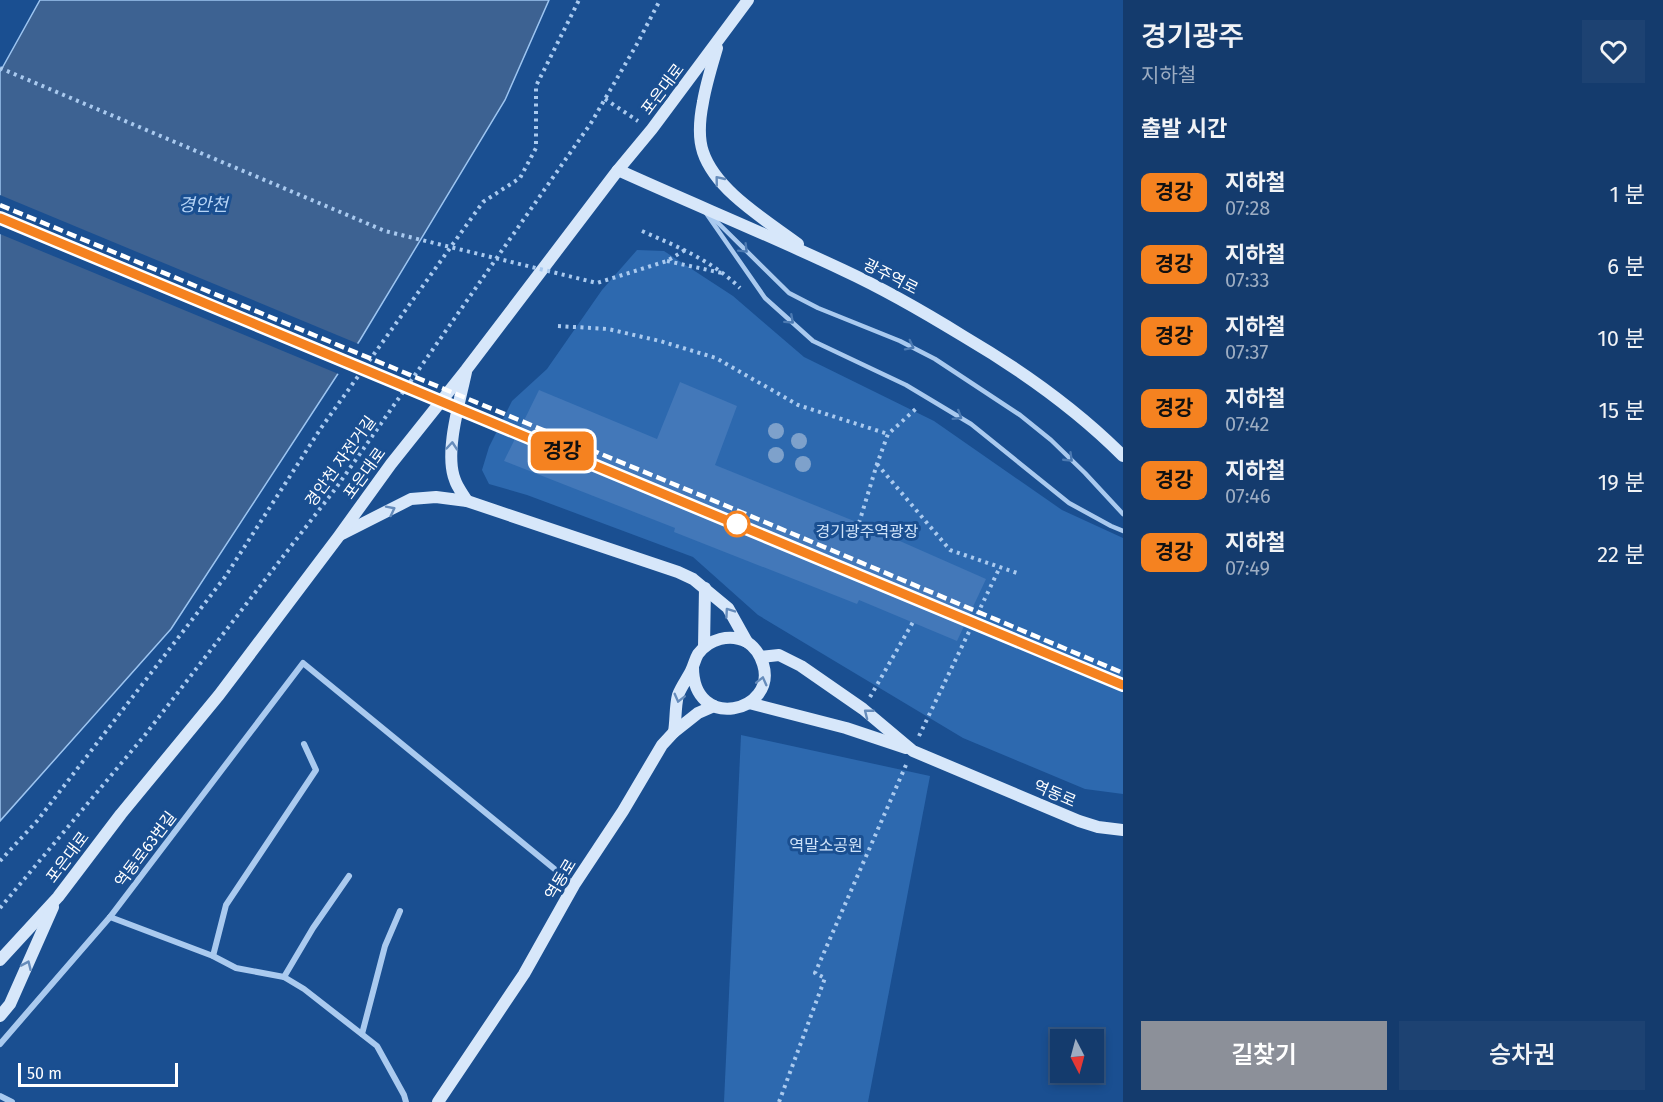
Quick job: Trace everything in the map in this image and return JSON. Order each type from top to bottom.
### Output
[{"type":"street","name":"포은대로","points":[[0,960],[58,897],[121,814],[219,694],[391,464],[652,129],[748,0]]},
{"type":"street","points":[[719,40],[703,100],[702,150],[714,175],[725,187],[813,256]]},
{"type":"street","name":"광주역로","points":[[618,170],[844,270],[915,307],[1011,365],[1076,412],[1123,456]]},
{"type":"street","points":[[466,370],[452,442],[451,463],[454,480],[467,501]]},
{"type":"street","points":[[339,536],[411,500],[436,497],[467,501],[693,579],[728,608],[747,642]]},
{"type":"street","points":[[704,647],[705,588]]},
{"type":"street","points":[[674,732],[678,695],[697,656],[713,641],[736,638],[755,648],[765,669],[764,682],[759,694],[749,703],[738,708],[726,709],[704,700],[693,679],[693,667]]},
{"type":"street","name":"역동로","points":[[761,657],[779,655],[801,666],[863,709],[913,751],[1079,821],[1098,828],[1123,830]]},
{"type":"street","name":"역동로63번길","points":[[0,1044],[110,917],[303,663],[574,885]]},
{"type":"street","points":[[749,703],[846,728],[913,751]]},
{"type":"street","name":"역동로","points":[[438,1102],[524,974],[574,885],[623,811],[662,745],[698,713],[714,706]]},
{"type":"street","points":[[213,956],[226,905],[316,770],[304,744]]},
{"type":"street","points":[[284,977],[313,928],[349,876]]},
{"type":"street","points":[[0,1016],[10,1004],[58,897]]},
{"type":"street","points":[[362,1034],[385,946],[400,911]]},
{"type":"street","points":[[110,917],[213,956],[236,968],[284,977],[304,989],[377,1046],[406,1102]]},
{"type":"street","points":[[0,1096],[12,1102]]},
{"type":"lane","points":[[703,208],[789,293],[818,308],[900,341],[935,359],[1020,415],[1051,440],[1123,514]]},
{"type":"lane","points":[[703,208],[765,298],[813,341],[906,385],[971,424],[1069,503],[1123,531]]},
{"type":"path","points":[[0,861],[37,821],[225,577],[321,428],[483,202],[520,178],[536,148],[536,86],[579,0]]},
{"type":"path","name":"경안천 자전거길","points":[[0,908],[145,735],[336,488],[584,133],[660,0]]},
{"type":"path","points":[[0,68],[386,231],[597,283],[667,261],[685,250]]},
{"type":"path","points":[[605,99],[652,129]]},
{"type":"path","points":[[667,261],[726,274]]},
{"type":"path","points":[[558,326],[608,329],[660,341],[716,358],[798,405],[888,434]]},
{"type":"path","points":[[859,523],[888,434],[919,407]]},
{"type":"path","points":[[877,464],[950,550],[1020,574]]},
{"type":"path","points":[[779,1102],[825,978],[815,973],[913,751],[1000,567]]},
{"type":"path","points":[[863,709],[913,622]]},
{"type":"green space","name":"경기광주역광장","points":[[637,250],[664,251],[733,296],[804,357],[934,421],[1062,510],[1123,538],[1123,794],[1085,789],[963,738],[758,615],[693,557],[527,495],[489,484],[482,470],[489,447],[512,401],[547,369],[602,290]]},
{"type":"green space","name":"역말소공원","points":[[741,735],[930,776],[868,1102],[724,1102]]},
{"type":"water","name":"경안천","points":[[40,0],[549,0],[505,100],[360,340],[171,629],[0,821],[0,72]]},
{"type":"pier","points":[[0,195],[361,345],[341,375],[0,234]]},
{"type":"building","points":[[680,382],[737,406],[715,465],[859,523],[986,579],[957,641],[859,600],[857,604],[674,532],[675,528],[504,461],[539,390],[657,439]]},
{"type":"railway","points":[[0,205],[1123,673]]},
{"type":"railway","points":[[0,218],[1123,685]]},
{"type":"metro line","name":"경강","points":[[0,218],[1123,685]]}]
